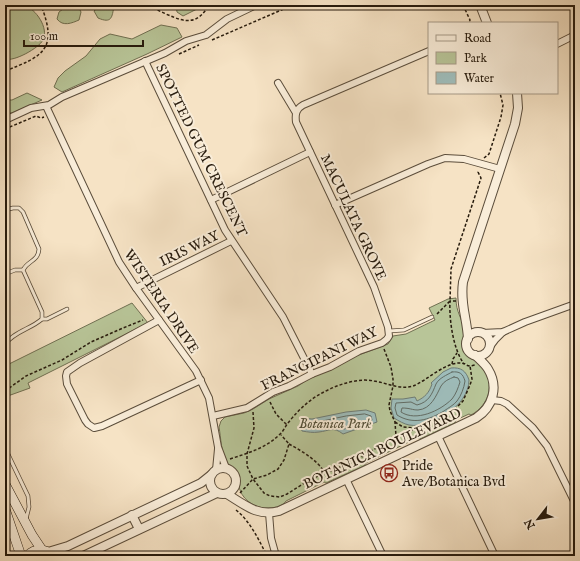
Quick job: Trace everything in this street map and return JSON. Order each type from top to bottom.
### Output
[{"type":"main road","points":[[5,484],[25,522],[48,553]]},
{"type":"main road","points":[[5,509],[21,556]]},
{"type":"main road","points":[[27,556],[36,550],[48,553]]},
{"type":"street","points":[[480,5],[487,22]]},
{"type":"street","points":[[5,120],[31,108],[46,106],[62,97],[165,53],[186,41],[206,35],[227,19],[252,7]]},
{"type":"street","points":[[558,44],[575,35]]},
{"type":"street","points":[[296,114],[299,107],[303,105],[428,51]]},
{"type":"street","name":"SPOTTED GUM CRESCENT","points":[[145,61],[231,241],[283,317],[312,374]]},
{"type":"street","name":"MACULATA GROVE","points":[[278,83],[296,114],[296,122],[374,287],[389,332]]},
{"type":"street","points":[[516,94],[518,108],[517,115],[464,276],[461,300],[466,320],[468,339],[467,346],[470,352],[479,358],[488,368],[494,382],[492,400],[502,401],[507,404],[540,437],[554,458],[575,503]]},
{"type":"street","name":"WISTERIA DRIVE","points":[[46,106],[119,262],[201,380],[209,398],[218,447],[224,464]]},
{"type":"street","points":[[211,200],[310,152]]},
{"type":"street","points":[[335,205],[437,160],[454,158],[464,159],[500,169]]},
{"type":"street","name":"IRIS WAY","points":[[136,288],[231,241]]},
{"type":"street","points":[[479,358],[503,332],[525,322],[575,304]]},
{"type":"street","points":[[159,320],[80,362],[67,372],[67,384],[85,420],[91,427],[98,427],[201,380]]},
{"type":"street","points":[[466,320],[480,333],[488,337],[490,344],[488,350],[488,368]]},
{"type":"street","name":"FRANGIPANI WAY","points":[[213,416],[236,412],[252,406],[267,395],[330,367],[358,351],[382,344],[387,339],[389,332]]},
{"type":"street","points":[[468,339],[472,334],[503,332]]},
{"type":"street","name":"BOTANICA BOULEVARD","points":[[269,513],[279,511],[481,415],[492,400]]},
{"type":"street","points":[[438,436],[495,556]]},
{"type":"street","name":"WISTERIA DRIVE","points":[[214,472],[218,447]]},
{"type":"street","points":[[48,553],[68,546],[201,483],[224,464],[235,474],[237,490],[245,505]]},
{"type":"street","points":[[214,472],[210,479],[211,487],[217,493]]},
{"type":"street","points":[[346,479],[383,556]]},
{"type":"street","points":[[227,494],[237,490]]},
{"type":"street","points":[[83,556],[217,493],[227,494],[256,511],[269,513],[271,538],[276,556]]},
{"type":"street","points":[[132,515],[139,529]]},
{"type":"lane","points":[[5,210],[18,208],[23,212],[39,249],[39,255],[35,260],[25,265],[23,270]]},
{"type":"lane","points":[[5,274],[15,270],[23,270]]},
{"type":"lane","points":[[23,270],[42,312],[42,319]]},
{"type":"lane","points":[[5,344],[19,332],[42,319],[47,319],[67,308]]},
{"type":"lane","name":"FRANGIPANI WAY","points":[[389,332],[404,330],[432,318]]},
{"type":"lane","points":[[5,448],[28,496],[29,507],[25,522]]},
{"type":"path","points":[[34,5],[47,5]]},
{"type":"path","points":[[149,5],[168,15],[187,21],[199,18],[210,5]]},
{"type":"path","points":[[463,5],[470,20],[469,22]]},
{"type":"path","points":[[5,71],[31,61],[42,51],[46,44],[48,36],[47,24],[41,6]]},
{"type":"path","points":[[464,364],[457,352],[449,314],[452,269],[481,178],[478,172],[485,156],[489,154],[501,117],[503,105],[500,94]]},
{"type":"path","points":[[432,318],[434,318],[450,301],[461,300]]},
{"type":"path","points":[[5,391],[26,376],[62,360],[91,342],[130,324],[147,319]]},
{"type":"path","points":[[382,344],[391,367],[393,386],[389,405],[395,422],[396,436]]},
{"type":"path","points":[[452,364],[457,352]]},
{"type":"path","points":[[470,366],[479,358]]},
{"type":"path","points":[[224,464],[265,445],[280,435],[301,408],[310,400],[340,385],[367,380],[402,387],[414,385],[452,364],[464,364],[470,366]]},
{"type":"path","points":[[252,406],[254,428],[247,454],[247,466],[253,479],[264,493],[270,496],[280,497],[326,472],[355,461],[396,436],[442,418],[460,406],[472,380],[470,366]]},
{"type":"path","points":[[267,395],[276,414],[287,425]]},
{"type":"path","points":[[395,422],[403,427],[416,428]]},
{"type":"path","points":[[280,435],[289,444],[305,453],[321,466],[326,472],[330,482]]},
{"type":"path","points":[[237,490],[245,489],[253,479],[267,475],[278,469],[284,460],[289,444]]},
{"type":"path","points":[[233,508],[244,518],[252,529],[267,556]]},
{"type":"green space","points":[[20,4],[29,7],[37,15],[43,25],[44,30],[43,40],[37,47],[26,54],[9,59],[5,59],[5,5]]},
{"type":"green space","points":[[101,5],[119,5],[114,6],[112,16],[109,20],[103,20],[98,18],[94,11]]},
{"type":"green space","points":[[176,5],[203,5],[183,16],[177,12]]},
{"type":"green space","points":[[73,6],[79,8],[81,12],[79,20],[65,24],[57,19],[59,12]]},
{"type":"green space","points":[[161,25],[177,28],[182,37],[62,92],[54,87],[58,78],[86,56],[100,39],[110,34],[132,39]]},
{"type":"green space","points":[[27,93],[42,100],[12,113],[5,113],[5,100],[12,100]]},
{"type":"green space","name":"Botanica Park","points":[[456,298],[457,308],[463,326],[465,348],[469,356],[483,368],[489,381],[486,400],[477,411],[420,439],[417,438],[366,463],[364,466],[326,483],[324,482],[279,506],[271,508],[260,507],[252,504],[245,498],[240,490],[238,477],[227,463],[222,450],[219,427],[221,421],[225,417],[244,413],[253,409],[269,399],[298,386],[313,376],[331,370],[356,356],[388,344],[393,336],[406,334],[435,320],[429,308],[448,299]]},
{"type":"green space","points":[[132,303],[148,323],[28,383],[30,388],[5,397],[5,366]]},
{"type":"water","points":[[451,368],[463,370],[469,380],[463,398],[456,406],[439,419],[418,425],[407,425],[394,418],[391,408],[392,399],[415,397],[417,401],[428,392],[432,384],[431,383],[443,372]]},
{"type":"water","points":[[366,410],[375,413],[377,422],[343,434],[336,430],[315,432],[302,431],[300,424],[302,418],[312,419],[346,412]]},
{"type":"place","name":"Pride Ave/Botanica Bvd","points":[[389,473]]}]
